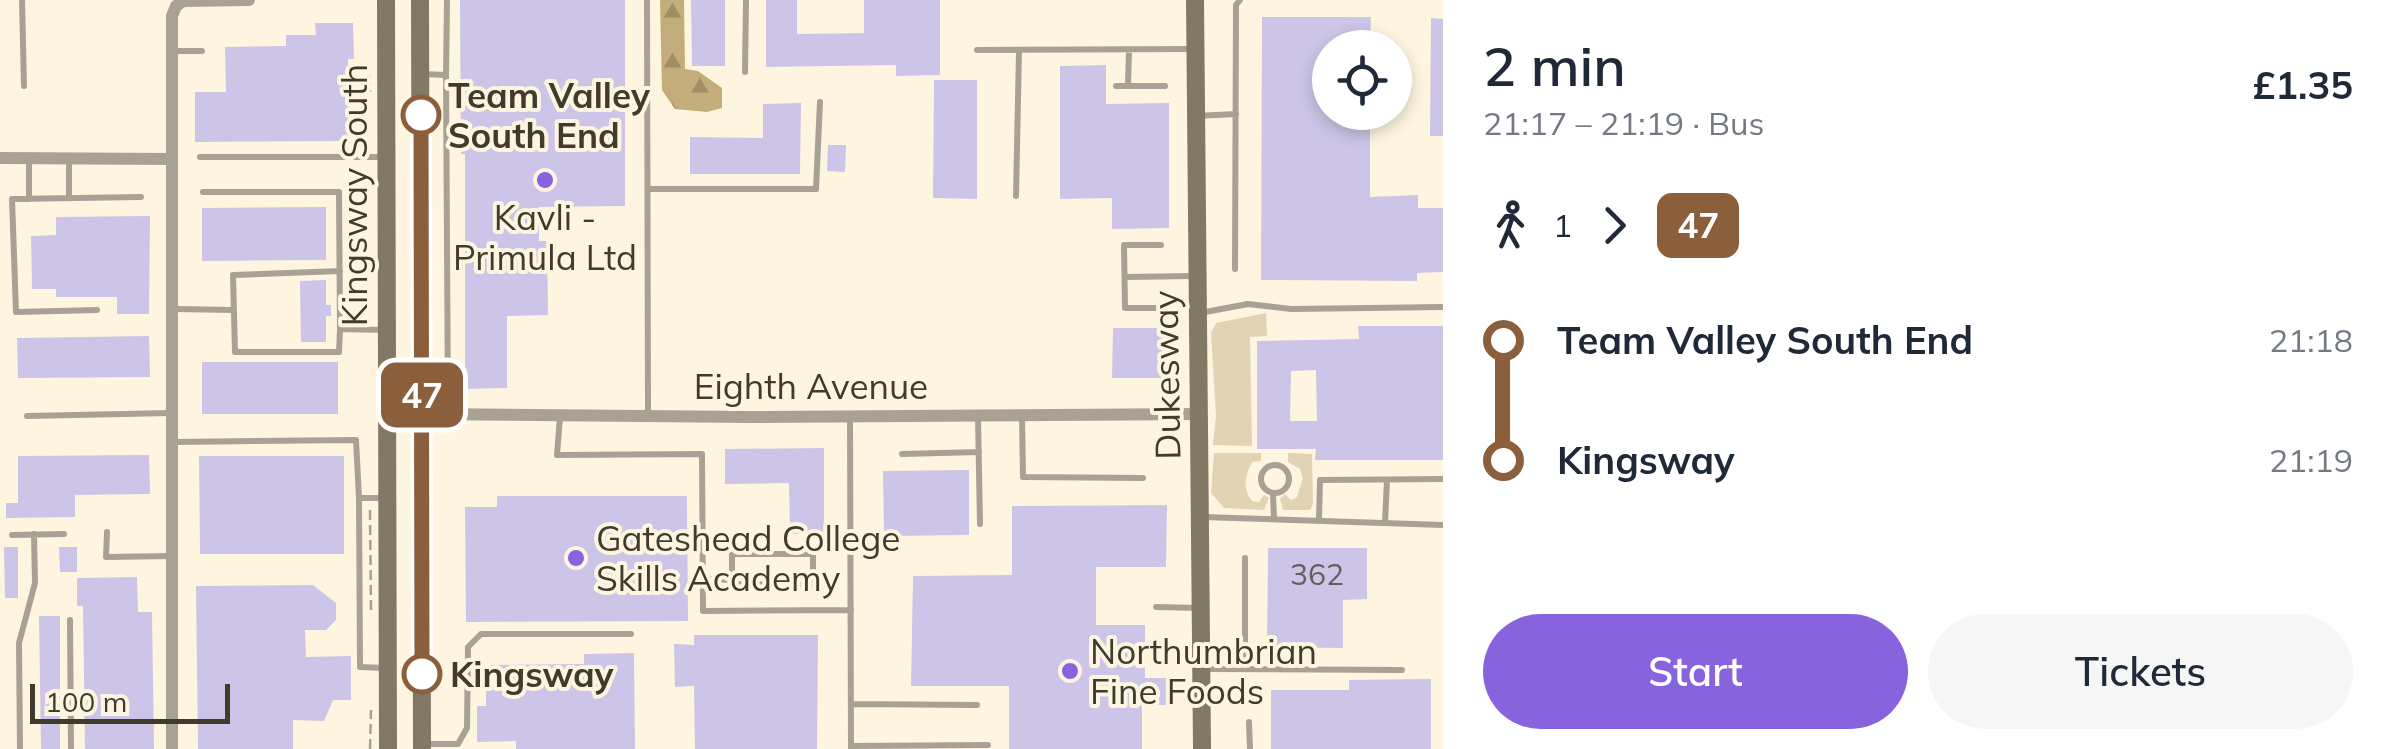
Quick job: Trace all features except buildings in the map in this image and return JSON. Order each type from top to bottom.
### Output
[{"type":"street","points":[[172,749],[172,16],[176,6],[188,0],[250,0]]},
{"type":"street","name":"Kingsway South","points":[[384,0],[388,749]]},
{"type":"street","name":"Kingsway South","points":[[420,0],[422,746]]},
{"type":"street","name":"Dukesway","points":[[1195,0],[1202,749]]},
{"type":"street","points":[[0,158],[172,159]]},
{"type":"street","name":"Eighth Avenue","points":[[422,414],[1201,414]]},
{"type":"lane","points":[[22,0],[24,86]]},
{"type":"lane","points":[[447,0],[448,414]]},
{"type":"lane","points":[[648,0],[648,417]]},
{"type":"lane","points":[[746,0],[746,72]]},
{"type":"lane","points":[[1236,269],[1236,5],[1240,0]]},
{"type":"lane","points":[[977,50],[1195,49]]},
{"type":"lane","points":[[1016,196],[1018,50]]},
{"type":"lane","points":[[1128,50],[1128,86]]},
{"type":"lane","points":[[172,51],[202,52]]},
{"type":"lane","points":[[420,74],[446,74]]},
{"type":"lane","points":[[1116,86],[1165,86]]},
{"type":"lane","points":[[648,189],[816,189],[820,102]]},
{"type":"lane","points":[[1195,116],[1236,114]]},
{"type":"lane","points":[[200,157],[387,157]]},
{"type":"lane","points":[[29,158],[30,199]]},
{"type":"lane","points":[[69,197],[70,158]]},
{"type":"lane","points":[[203,192],[339,192],[340,271],[340,330],[339,352],[235,352],[233,275],[340,271]]},
{"type":"lane","points":[[97,310],[16,312],[12,199],[141,197]]},
{"type":"lane","points":[[1161,246],[1124,245],[1124,277],[1125,308],[1163,308]]},
{"type":"lane","points":[[1124,277],[1197,276]]},
{"type":"lane","points":[[1197,314],[1248,304],[1291,309],[1443,307]]},
{"type":"lane","points":[[173,309],[234,310]]},
{"type":"lane","points":[[340,330],[387,330]]},
{"type":"lane","points":[[27,416],[173,413]]},
{"type":"lane","points":[[1022,415],[1023,477],[1142,478]]},
{"type":"lane","points":[[560,416],[557,455],[702,454],[703,611],[851,610]]},
{"type":"lane","points":[[850,416],[851,748],[988,744]]},
{"type":"lane","points":[[978,416],[980,524]]},
{"type":"lane","points":[[173,442],[356,440],[360,666],[388,668]]},
{"type":"lane","points":[[902,454],[979,452]]},
{"type":"lane","points":[[1278,466],[1286,471],[1288,484],[1282,491],[1272,493],[1262,486],[1261,477],[1269,467],[1278,466]]},
{"type":"lane","points":[[1319,521],[1320,480],[1443,479]]},
{"type":"lane","points":[[1385,523],[1387,480]]},
{"type":"lane","points":[[1272,493],[1274,520]]},
{"type":"lane","points":[[358,498],[388,498]]},
{"type":"lane","points":[[1201,517],[1443,525]]},
{"type":"lane","points":[[106,532],[106,557],[173,556]]},
{"type":"lane","points":[[20,749],[19,642],[35,583],[34,534]]},
{"type":"lane","points":[[12,535],[64,534]]},
{"type":"lane","points":[[732,554],[813,554],[813,585],[732,584],[732,580],[732,554]]},
{"type":"lane","points":[[1244,558],[1245,668]]},
{"type":"lane","points":[[703,579],[732,580]]},
{"type":"lane","points":[[1156,608],[1202,608]]},
{"type":"lane","points":[[70,620],[71,749]]},
{"type":"lane","points":[[422,746],[458,744],[467,728],[468,647],[482,634],[631,634]]},
{"type":"lane","points":[[1202,668],[1402,670]]},
{"type":"lane","points":[[851,704],[977,705]]},
{"type":"lane","points":[[1249,722],[1250,749]]},
{"type":"shaded area","points":[[1266,313],[1267,336],[1250,337],[1252,446],[1213,445],[1216,416],[1211,333],[1216,323]]},
{"type":"shaded area","points":[[1214,453],[1261,453],[1261,461],[1252,462],[1246,487],[1252,501],[1259,502],[1264,495],[1269,498],[1264,510],[1224,508],[1211,493]]},
{"type":"shaded area","points":[[1288,453],[1312,454],[1310,510],[1283,510],[1280,499],[1285,494],[1291,500],[1297,497],[1303,478],[1300,469],[1288,462]]},
{"type":"green space","points":[[660,0],[684,0],[685,69],[698,71],[722,88],[722,108],[707,112],[675,109],[662,90]]},
{"type":"bus line","name":"47","points":[[421,115],[422,674]]},
{"type":"place","name":"Team Valley South End","points":[[421,115]]},
{"type":"place","name":"Kavli - Primula Ltd","points":[[545,180]]},
{"type":"place","name":"Gateshead College Skills Academy","points":[[576,558]]},
{"type":"place","name":"Northumbrian Fine Foods","points":[[1070,671]]},
{"type":"place","name":"Kingsway","points":[[422,674]]}]
